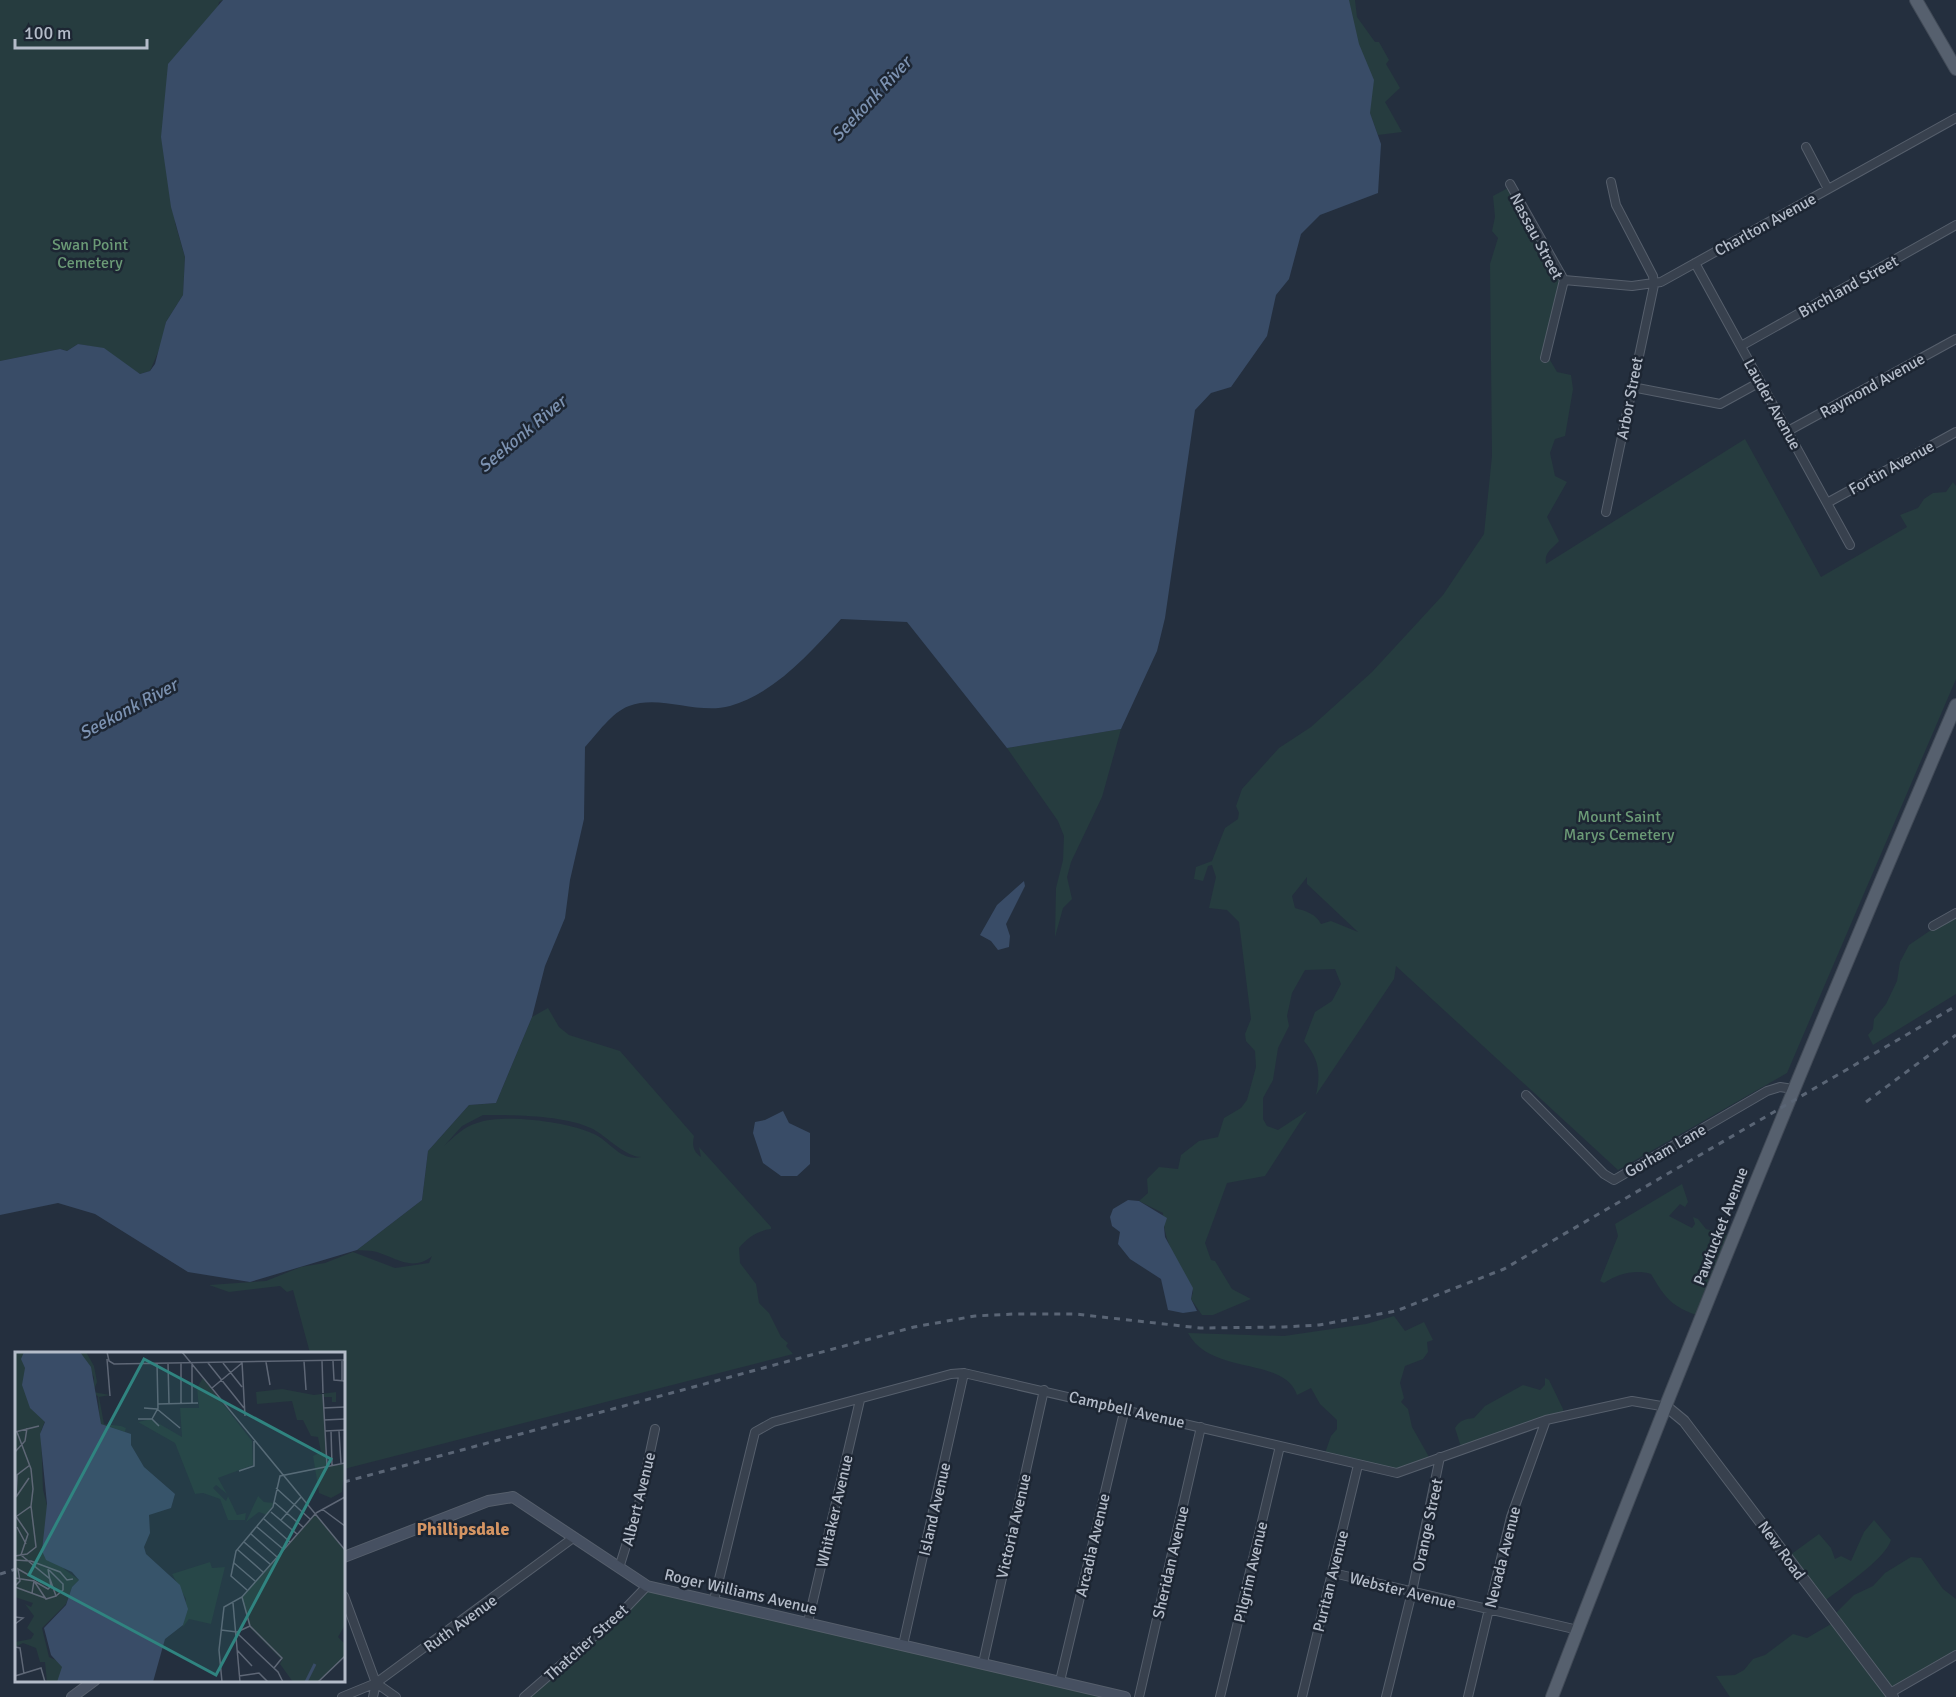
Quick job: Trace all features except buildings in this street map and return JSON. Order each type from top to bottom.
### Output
[{"type":"main road","points":[[1916,0],[1956,69]]},
{"type":"main road","name":"Pawtucket Avenue","points":[[1552,1697],[1627,1501],[1667,1407],[1793,1089],[1956,705]]},
{"type":"main road","name":"Roger Williams Avenue","points":[[345,1557],[488,1501],[506,1497],[518,1500],[647,1586],[1125,1697]]},
{"type":"main road","points":[[72,1697],[92,1682]]},
{"type":"street","name":"Charlton Avenue","points":[[1564,280],[1632,286],[1654,285],[1956,118]]},
{"type":"street","points":[[1806,147],[1828,189]]},
{"type":"street","points":[[1611,182],[1616,205],[1653,276],[1654,285]]},
{"type":"street","name":"Nassau Street","points":[[1510,184],[1564,280],[1545,358]]},
{"type":"street","name":"Birchland Street","points":[[1741,346],[1956,225]]},
{"type":"street","name":"Lauder Avenue","points":[[1695,263],[1850,545]]},
{"type":"street","name":"Arbor Street","points":[[1606,512],[1654,285]]},
{"type":"street","name":"Raymond Avenue","points":[[1788,431],[1956,339]]},
{"type":"street","points":[[1632,387],[1720,404],[1760,382]]},
{"type":"street","name":"Fortin Avenue","points":[[1827,502],[1956,432]]},
{"type":"street","points":[[1933,926],[1956,913]]},
{"type":"street","name":"Gorham Lane","points":[[1526,1095],[1604,1174],[1614,1180],[1767,1091],[1780,1087],[1793,1089]]},
{"type":"street","name":"Campbell Avenue","points":[[714,1600],[755,1432],[773,1422],[860,1400],[911,1384],[964,1373],[1125,1408],[1397,1473],[1546,1420],[1632,1401],[1667,1407]]},
{"type":"street","name":"Island Avenue","points":[[903,1645],[964,1373]]},
{"type":"street","name":"Victoria Avenue","points":[[983,1663],[1044,1390]]},
{"type":"street","name":"Whitaker Avenue","points":[[808,1622],[860,1400]]},
{"type":"street","name":"New Road","points":[[1667,1407],[1684,1421],[1891,1695]]},
{"type":"street","name":"Arcadia Avenue","points":[[1060,1681],[1125,1408]]},
{"type":"street","name":"Nevada Avenue","points":[[1468,1697],[1511,1517],[1546,1420]]},
{"type":"street","name":"Sheridan Avenue","points":[[1139,1697],[1201,1427]]},
{"type":"street","name":"Albert Avenue","points":[[619,1568],[639,1504],[655,1429]]},
{"type":"street","name":"Pilgrim Avenue","points":[[1220,1697],[1280,1446]]},
{"type":"street","name":"Orange Street","points":[[1386,1697],[1438,1476],[1440,1456]]},
{"type":"street","name":"Puritan Avenue","points":[[1302,1697],[1358,1465]]},
{"type":"street","name":"Ruth Avenue","points":[[342,1697],[376,1683],[573,1538]]},
{"type":"street","name":"Webster Avenue","points":[[1333,1573],[1578,1630]]},
{"type":"street","name":"Thatcher Street","points":[[524,1697],[623,1611],[647,1586]]},
{"type":"street","points":[[345,1599],[376,1683],[373,1697]]},
{"type":"street","points":[[1891,1695],[1956,1655]]},
{"type":"street","points":[[376,1683],[396,1697]]},
{"type":"green space","name":"Swan Point Cemetery","points":[[0,0],[223,0],[219,2],[175,223],[185,257],[183,295],[166,322],[162,343],[150,371],[140,374],[100,348],[78,344],[67,351],[60,349],[0,361]]},
{"type":"green space","points":[[1328,0],[1355,0],[1357,17],[1375,42],[1379,42],[1389,60],[1386,64],[1400,88],[1385,102],[1402,132],[1378,135]]},
{"type":"green space","name":"Mount Saint Marys Cemetery","points":[[1508,188],[1561,280],[1547,355],[1557,372],[1571,375],[1573,389],[1565,436],[1555,439],[1550,453],[1555,476],[1567,482],[1547,517],[1559,541],[1547,554],[1546,564],[1745,439],[1821,577],[1907,527],[1900,515],[1918,508],[1924,499],[1933,493],[1946,492],[1953,482],[1956,486],[1956,679],[1787,1073],[1618,1170],[1396,966],[1394,979],[1316,1095],[1318,1066],[1304,1041],[1315,1012],[1332,1001],[1341,984],[1335,969],[1305,970],[1292,993],[1287,1016],[1289,1026],[1278,1048],[1273,1080],[1263,1098],[1263,1119],[1267,1126],[1278,1130],[1307,1111],[1265,1176],[1227,1183],[1205,1243],[1211,1260],[1215,1261],[1232,1289],[1251,1299],[1213,1315],[1202,1315],[1191,1299],[1193,1292],[1166,1236],[1163,1213],[1139,1201],[1148,1193],[1147,1179],[1159,1167],[1178,1169],[1181,1155],[1199,1141],[1218,1137],[1224,1118],[1241,1108],[1247,1100],[1256,1067],[1255,1051],[1246,1041],[1245,1034],[1251,1019],[1239,922],[1227,910],[1209,908],[1216,877],[1212,865],[1208,866],[1203,881],[1194,879],[1196,867],[1212,861],[1225,828],[1238,819],[1239,813],[1236,806],[1242,789],[1279,748],[1311,727],[1372,672],[1443,595],[1484,534],[1492,456],[1490,264],[1498,238],[1492,231],[1495,217],[1493,196]],"holes":[[[1307,877],[1307,884],[1358,932],[1331,921],[1321,924],[1313,915],[1295,908],[1292,896]]]},
{"type":"green space","points":[[1121,729],[1102,797],[1071,862],[1067,877],[1072,899],[1063,908],[1055,937],[1056,888],[1063,860],[1064,836],[1058,821],[1007,748]]},
{"type":"green space","points":[[1956,913],[1956,994],[1873,1045],[1868,1035],[1873,1029],[1874,1019],[1886,1004],[1897,981],[1900,962],[1909,945]]},
{"type":"green space","points":[[548,1008],[559,1027],[569,1035],[620,1051],[694,1136],[693,1145],[696,1152],[701,1157],[699,1147],[771,1227],[771,1229],[753,1235],[739,1248],[740,1263],[756,1284],[759,1303],[769,1313],[781,1337],[788,1343],[786,1346],[793,1354],[345,1469],[345,1352],[310,1352],[293,1290],[287,1292],[280,1286],[229,1292],[209,1285],[266,1281],[301,1267],[325,1263],[353,1252],[395,1268],[429,1263],[432,1256],[425,1261],[411,1263],[375,1251],[357,1250],[422,1200],[428,1151],[469,1105],[496,1103],[532,1017]],"holes":[[[483,1115],[540,1117],[582,1124],[629,1154],[641,1157],[628,1157],[600,1137],[583,1130],[536,1120],[519,1119],[489,1120],[472,1125],[444,1146],[462,1126]]]},
{"type":"green space","points":[[1682,1184],[1688,1202],[1685,1207],[1680,1204],[1669,1216],[1692,1228],[1695,1224],[1693,1217],[1698,1219],[1706,1229],[1731,1236],[1699,1316],[1670,1301],[1651,1274],[1633,1272],[1620,1275],[1604,1283],[1600,1281],[1618,1236],[1615,1224]]},
{"type":"green space","points":[[1394,1316],[1405,1331],[1424,1322],[1433,1340],[1427,1342],[1428,1352],[1423,1359],[1405,1366],[1400,1383],[1404,1398],[1401,1402],[1408,1409],[1412,1427],[1429,1457],[1392,1472],[1324,1456],[1331,1436],[1337,1429],[1337,1420],[1320,1404],[1311,1388],[1297,1395],[1290,1383],[1278,1375],[1213,1355],[1199,1346],[1188,1333],[1284,1336],[1366,1324]]},
{"type":"green space","points":[[1545,1378],[1549,1380],[1564,1416],[1461,1447],[1455,1428],[1459,1423],[1465,1419],[1474,1418],[1485,1406],[1523,1385],[1540,1390],[1545,1385]]},
{"type":"green space","points":[[1874,1520],[1891,1540],[1887,1548],[1870,1566],[1819,1605],[1786,1558],[1819,1534],[1831,1548],[1835,1559],[1841,1556],[1851,1561],[1864,1532]]},
{"type":"green space","points":[[1911,1557],[1921,1558],[1943,1589],[1956,1599],[1956,1655],[1886,1697],[1730,1697],[1716,1676],[1735,1675],[1744,1670],[1753,1659],[1765,1655],[1793,1634],[1807,1638],[1831,1624],[1830,1619],[1854,1595],[1873,1586],[1885,1573]]},
{"type":"green space","points":[[644,1587],[1060,1687],[1101,1697],[524,1697]]},
{"type":"water","name":"Seekonk River","points":[[223,0],[1349,0],[1359,44],[1374,80],[1370,113],[1381,144],[1378,193],[1320,215],[1301,234],[1289,279],[1276,295],[1267,336],[1231,387],[1211,393],[1195,410],[1165,618],[1157,651],[1121,729],[1007,748],[907,622],[841,619],[777,682],[746,700],[717,708],[653,702],[623,709],[605,724],[585,747],[584,819],[570,880],[565,918],[545,966],[532,1017],[496,1103],[469,1105],[428,1151],[422,1200],[357,1250],[250,1282],[188,1272],[95,1214],[58,1203],[0,1215],[0,361],[60,349],[67,351],[78,344],[104,348],[140,374],[150,371],[155,364],[166,322],[183,295],[185,257],[171,207],[161,137],[168,64]]},
{"type":"water","points":[[1024,881],[1025,886],[1006,924],[1010,936],[1009,947],[998,950],[991,941],[980,935],[997,905]]},
{"type":"water","points":[[783,1111],[789,1123],[810,1133],[810,1164],[797,1176],[781,1176],[763,1163],[753,1133],[755,1122]]},
{"type":"water","points":[[1128,1200],[1139,1201],[1167,1218],[1164,1227],[1165,1237],[1193,1288],[1191,1299],[1197,1311],[1183,1313],[1168,1310],[1161,1279],[1130,1259],[1118,1244],[1120,1232],[1112,1226],[1110,1217],[1113,1209]]},
{"type":"railway","points":[[345,1482],[914,1327],[975,1316],[1075,1314],[1200,1328],[1319,1325],[1396,1311],[1504,1269],[1956,1006]]},
{"type":"railway","points":[[1866,1102],[1956,1035]]},
{"type":"railway","points":[[0,1574],[15,1569]]},
{"type":"district","name":"Phillipsdale","points":[[463,1529]]}]
